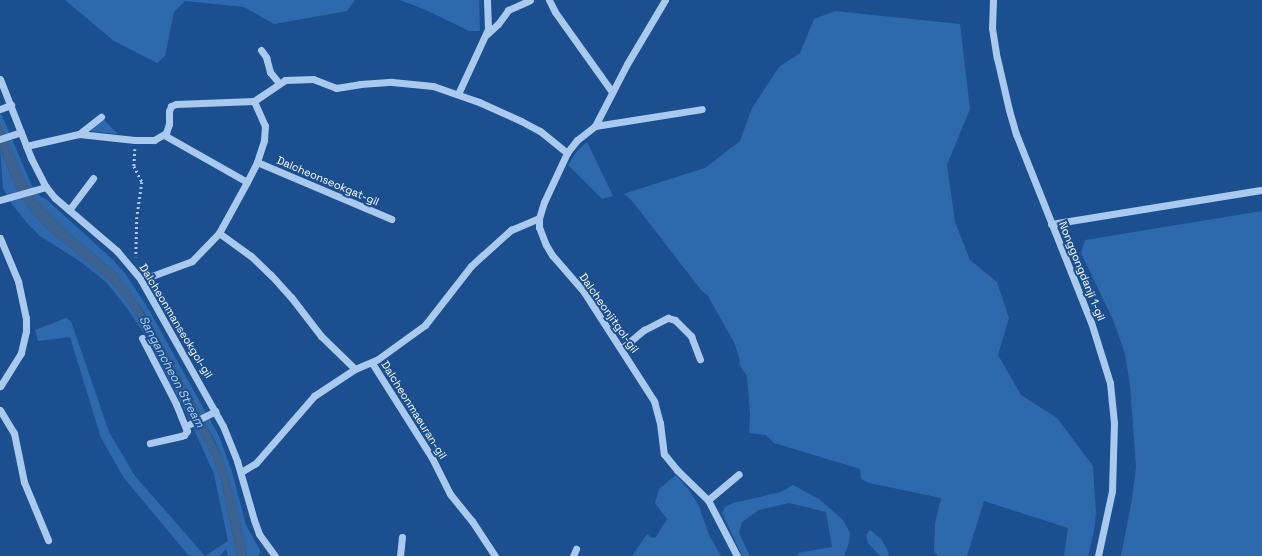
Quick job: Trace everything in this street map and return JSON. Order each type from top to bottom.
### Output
[{"type":"street","points":[[458,94],[486,35],[489,23],[486,0]]},
{"type":"street","points":[[486,35],[498,24],[508,10],[530,0]]},
{"type":"street","points":[[550,0],[555,12],[612,92]]},
{"type":"street","points":[[539,218],[567,153],[577,140],[595,126],[640,41],[665,0]]},
{"type":"street","name":"Nonggongdanji 1-gil","points":[[993,0],[992,28],[1008,110],[1016,134],[1091,322],[1110,382],[1114,431],[1112,491],[1098,556]]},
{"type":"street","points":[[261,50],[266,57],[270,72],[279,83]]},
{"type":"street","name":"Dalcheonmanseokgol-gil","points":[[0,79],[42,189],[117,251],[141,280],[212,413],[231,443],[241,472],[248,503],[259,534],[275,556]]},
{"type":"street","points":[[26,146],[79,134],[135,140],[154,140],[164,135],[168,129],[169,108],[176,104],[254,101],[285,80],[313,79],[336,88],[378,82],[423,83],[458,94],[521,121],[540,131],[567,153]]},
{"type":"street","points":[[141,280],[192,261],[219,232],[257,162],[266,132],[263,119],[254,101]]},
{"type":"street","points":[[0,109],[10,105]]},
{"type":"street","points":[[595,126],[702,109]]},
{"type":"street","points":[[79,134],[101,117]]},
{"type":"street","points":[[0,139],[21,132]]},
{"type":"street","points":[[164,135],[247,182]]},
{"type":"street","name":"Dalcheonseokgat-gil","points":[[257,162],[391,219]]},
{"type":"street","points":[[69,210],[93,178]]},
{"type":"street","points":[[0,200],[42,189]]},
{"type":"street","points":[[1052,224],[1262,190]]},
{"type":"street","name":"Dalcheonjitgol-gil","points":[[539,218],[542,237],[549,250],[584,292],[654,401],[660,423],[664,454],[677,470],[708,500],[737,556]]},
{"type":"street","name":"Dalcheonmaeuran-gil","points":[[495,556],[472,520],[450,494],[432,458],[372,363],[425,326],[471,266],[497,242],[511,230],[539,218]]},
{"type":"street","points":[[219,232],[251,256],[275,279],[321,336],[356,370]]},
{"type":"street","points":[[0,238],[18,281],[26,318],[26,331],[21,353],[0,386]]},
{"type":"street","points":[[621,349],[644,330],[668,318],[675,320],[691,336],[700,359]]},
{"type":"street","points":[[142,338],[186,426],[187,431],[184,435],[150,443]]},
{"type":"street","points":[[241,472],[256,463],[314,396],[356,370],[372,363]]},
{"type":"street","points":[[0,410],[14,433],[24,482],[48,540]]},
{"type":"street","points":[[186,426],[212,413]]},
{"type":"street","points":[[708,500],[739,474]]},
{"type":"street","points":[[400,556],[402,537]]},
{"type":"street","points":[[573,556],[576,549]]},
{"type":"path","points":[[134,270],[138,240],[137,217],[142,182],[133,160],[135,140]]},
{"type":"shaded area","points":[[65,0],[355,0],[347,11],[274,24],[244,7],[185,1],[174,12],[165,56],[157,63],[114,41]]},
{"type":"shaded area","points":[[400,0],[479,0],[480,31],[469,31],[428,11]]},
{"type":"shaded area","points":[[835,11],[960,24],[970,109],[947,165],[955,222],[970,260],[997,282],[1009,318],[998,355],[1021,395],[1057,418],[1093,466],[1096,513],[1094,531],[1088,556],[1064,556],[1068,528],[984,501],[967,556],[938,556],[934,552],[935,523],[941,498],[869,483],[861,479],[860,469],[774,443],[766,435],[749,433],[750,415],[747,376],[739,364],[740,361],[735,344],[708,296],[701,290],[633,202],[623,194],[705,168],[740,141],[752,108],[779,67],[800,53],[814,19]]},
{"type":"shaded area","points":[[0,111],[32,186],[41,197],[46,199],[112,259],[125,273],[149,310],[220,438],[232,472],[246,525],[261,552],[258,556],[247,556],[238,512],[223,459],[177,370],[144,312],[117,273],[71,235],[36,200],[28,187],[0,123]]},
{"type":"shaded area","points":[[104,120],[117,133],[117,134],[90,131]]},
{"type":"shaded area","points":[[587,142],[613,196],[602,199],[568,165],[577,151]]},
{"type":"shaded area","points":[[0,149],[17,190],[24,202],[43,225],[109,280],[127,301],[155,345],[214,460],[221,480],[237,556],[228,556],[226,549],[220,556],[205,556],[228,541],[214,474],[188,416],[145,335],[107,283],[81,262],[40,236],[11,203],[3,188]]},
{"type":"shaded area","points":[[1262,211],[1262,556],[1121,556],[1132,499],[1136,467],[1130,385],[1125,354],[1114,322],[1081,253],[1085,240]]},
{"type":"shaded area","points":[[66,318],[71,321],[109,432],[135,476],[205,556],[189,556],[124,478],[101,438],[70,337],[38,341],[35,330]]},
{"type":"shaded area","points":[[676,475],[689,490],[699,506],[709,535],[721,556],[632,556],[647,534],[652,538],[656,537],[667,519],[655,503],[659,489]]},
{"type":"shaded area","points":[[793,485],[819,499],[843,520],[850,533],[849,543],[844,556],[799,556],[798,553],[832,547],[826,512],[789,503],[759,510],[742,522],[739,533],[750,556],[742,556],[722,513],[725,507],[733,503],[781,492]]},
{"type":"shaded area","points":[[870,530],[881,539],[889,556],[880,556],[868,543],[866,535]]},
{"type":"water","name":"Sangancheon Stream","points":[[0,123],[28,187],[36,200],[71,235],[117,273],[131,292],[160,340],[193,399],[223,459],[238,512],[247,556],[237,556],[221,480],[214,460],[155,345],[127,301],[109,280],[43,225],[24,202],[17,190],[0,149]]}]
